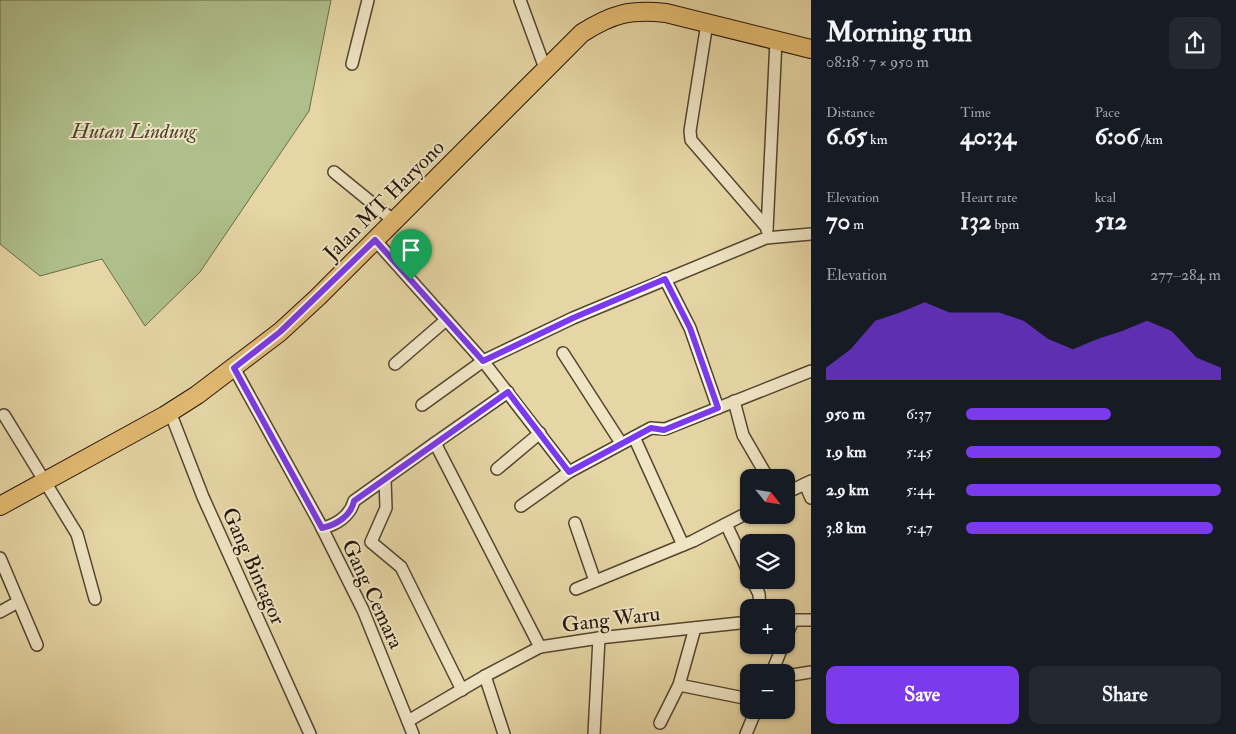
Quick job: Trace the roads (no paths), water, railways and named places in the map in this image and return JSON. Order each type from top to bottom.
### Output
[{"type":"main road","name":"Jalan MT Haryono","points":[[0,506],[170,412],[234,368],[280,332],[546,71],[582,33],[626,6],[707,23],[811,50]]},
{"type":"street","points":[[352,64],[368,0]]},
{"type":"street","points":[[520,0],[546,71]]},
{"type":"street","points":[[707,23],[690,131],[691,140],[767,233]]},
{"type":"street","points":[[767,233],[776,40]]},
{"type":"street","points":[[334,172],[394,221]]},
{"type":"street","points":[[422,405],[483,361],[573,318],[767,233],[811,234]]},
{"type":"street","points":[[375,240],[483,361],[569,472]]},
{"type":"street","points":[[665,279],[690,328],[718,408]]},
{"type":"street","points":[[395,364],[446,320]]},
{"type":"street","points":[[563,353],[621,443]]},
{"type":"street","name":"Gang Cemara","points":[[234,368],[322,528],[363,610],[413,734]]},
{"type":"street","points":[[521,506],[569,472],[654,427],[664,430],[811,371]]},
{"type":"street","points":[[322,528],[340,521],[352,511],[354,501],[508,392]]},
{"type":"street","points":[[734,401],[743,435],[763,469]]},
{"type":"street","name":"Gang Bintagor","points":[[170,412],[203,497],[310,734]]},
{"type":"street","points":[[4,415],[76,534],[95,598]]},
{"type":"street","points":[[497,469],[540,433]]},
{"type":"street","points":[[634,437],[683,545]]},
{"type":"street","points":[[435,443],[540,647]]},
{"type":"street","points":[[385,479],[386,508],[371,542],[397,562],[405,573],[462,690],[408,721]]},
{"type":"street","points":[[795,489],[808,483],[811,498]]},
{"type":"street","points":[[576,589],[683,545],[740,517]]},
{"type":"street","points":[[575,523],[596,581]]},
{"type":"street","points":[[726,524],[740,554]]},
{"type":"street","points":[[0,558],[36,645]]},
{"type":"street","points":[[0,612],[18,602]]},
{"type":"street","points":[[795,620],[811,620]]},
{"type":"street","name":"Gang Waru","points":[[462,690],[540,647],[599,638],[740,623]]},
{"type":"street","points":[[660,723],[679,685],[695,628]]},
{"type":"street","points":[[594,734],[599,638]]},
{"type":"street","points":[[795,675],[811,672]]},
{"type":"street","points":[[485,676],[504,734]]},
{"type":"street","points":[[679,685],[740,697]]},
{"type":"street","points":[[746,734],[752,719]]},
{"type":"park label","name":"Hutan Lindung","points":[[134,131]]}]
